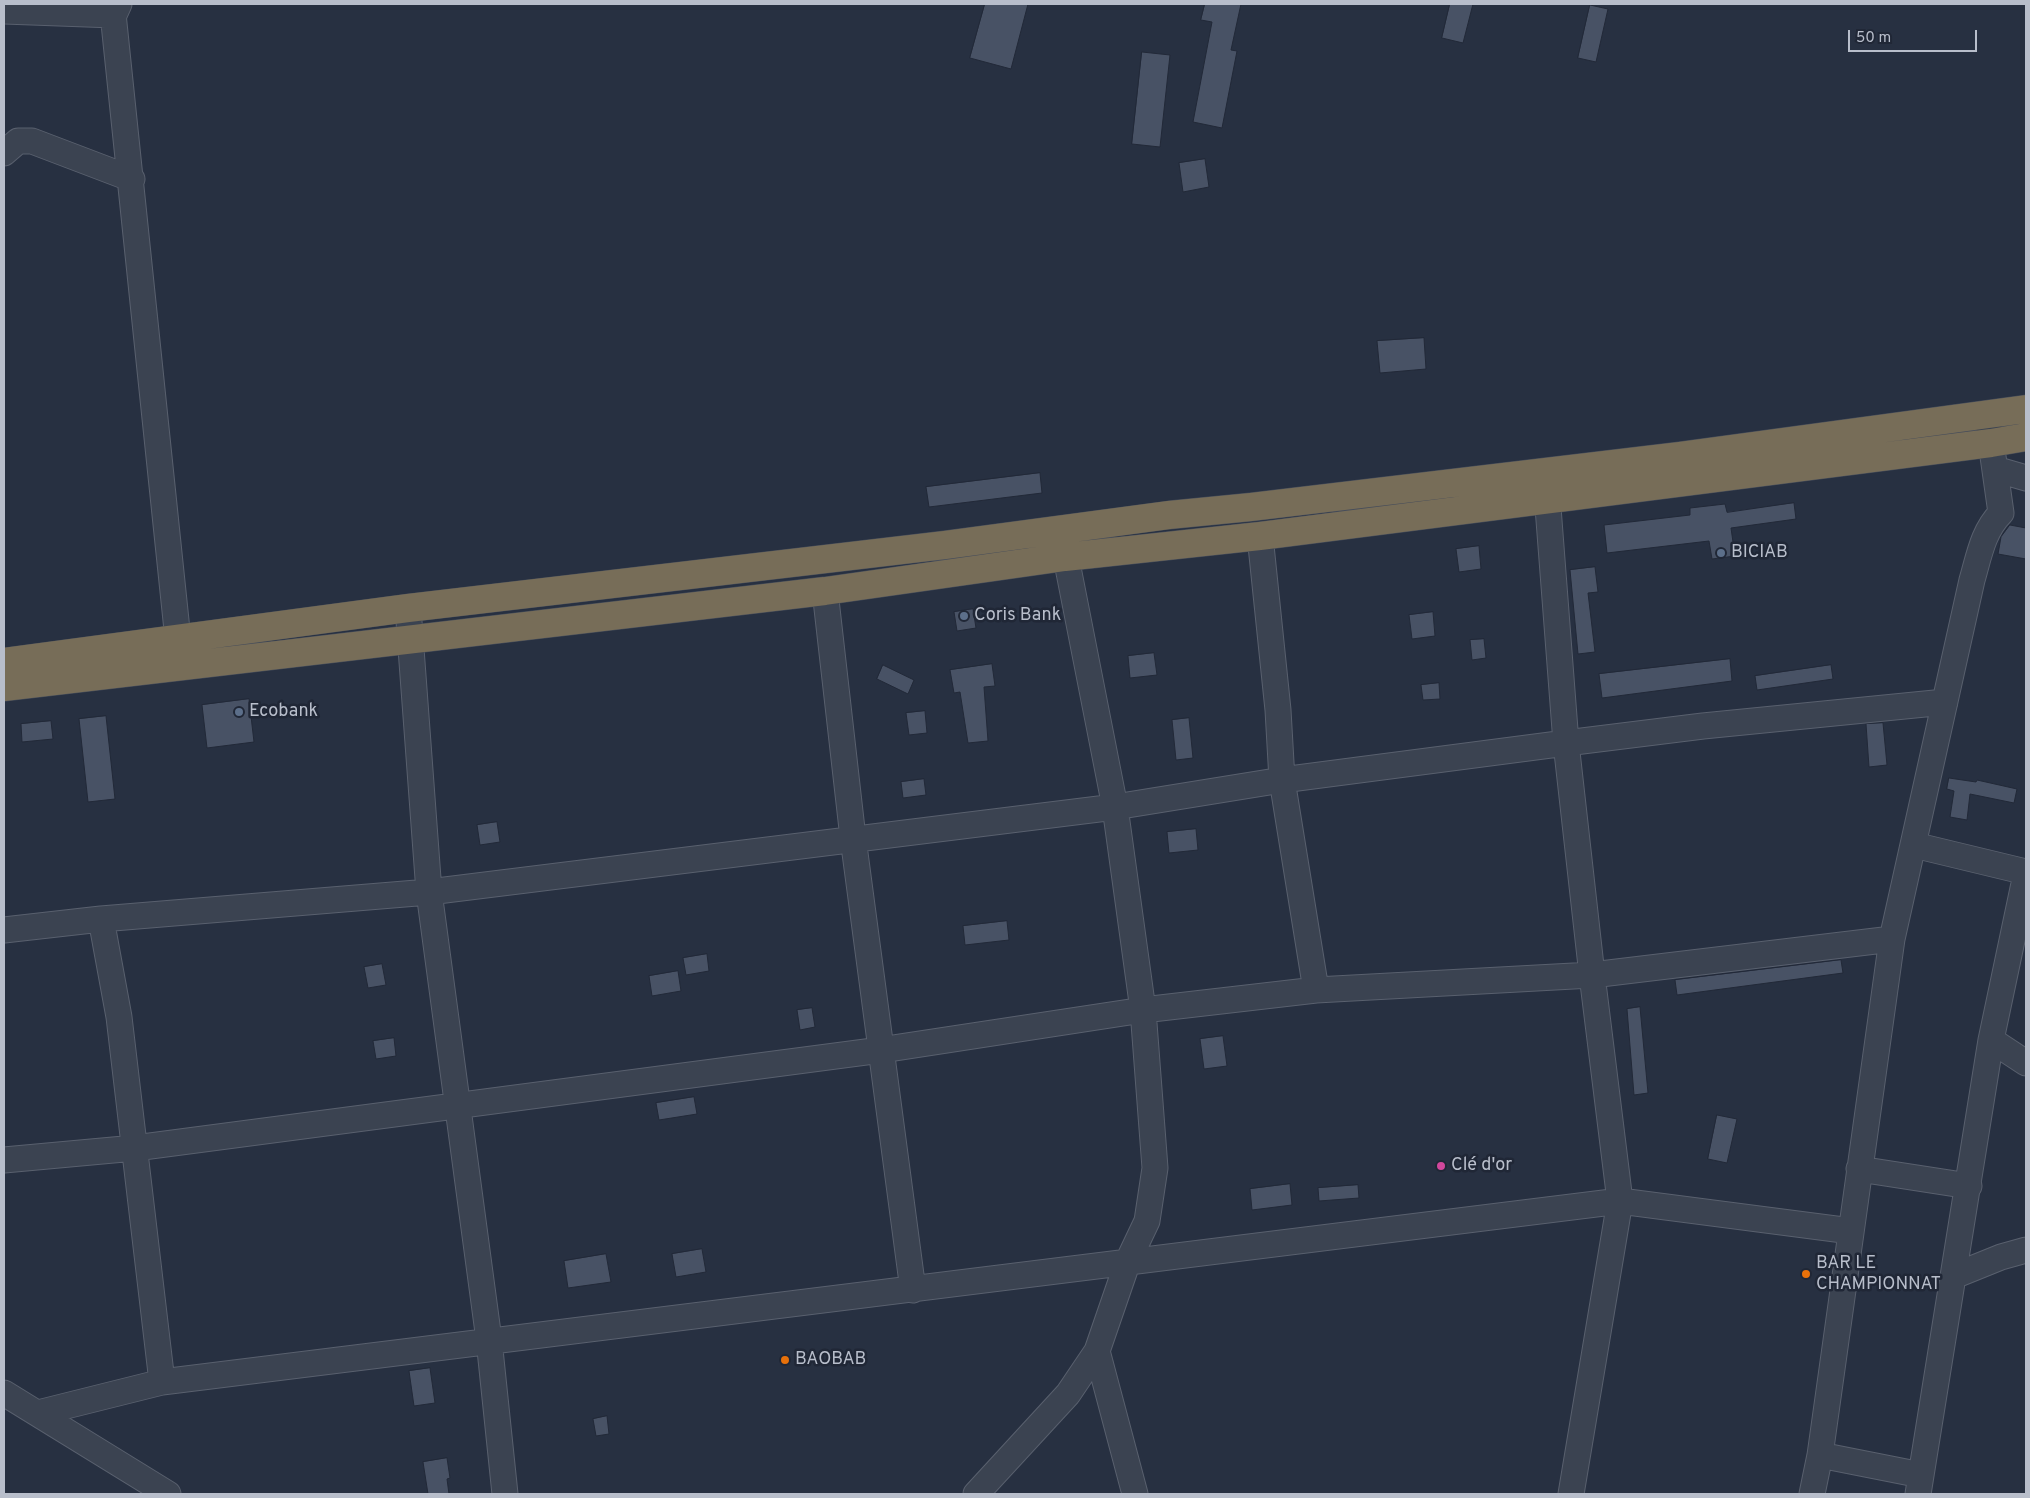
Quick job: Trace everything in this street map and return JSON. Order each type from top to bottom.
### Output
[{"type":"highway","points":[[4,662],[408,608],[1680,456],[2026,409]]},
{"type":"highway","points":[[4,687],[825,590],[1065,557],[1260,536],[1549,499],[1993,456],[2026,437]]},
{"type":"street","points":[[4,11],[115,7],[180,666]]},
{"type":"street","points":[[4,153],[18,141],[32,141],[132,179]]},
{"type":"street","points":[[1812,1494],[1820,1455],[1892,939],[1972,580],[1984,539],[1992,523],[2001,514],[1988,414]]},
{"type":"street","points":[[1993,456],[2026,478]]},
{"type":"street","points":[[1544,471],[1549,499],[1566,742],[1620,1201],[1571,1494]]},
{"type":"street","points":[[976,1494],[1068,1394],[1097,1351],[1128,1261],[1146,1221],[1155,1168],[1143,1010],[1115,808],[1061,529]]},
{"type":"street","points":[[1260,536],[1278,710],[1282,780],[1316,990]]},
{"type":"street","points":[[825,590],[853,838],[913,1290]]},
{"type":"street","points":[[408,608],[429,892],[489,1340],[505,1494]]},
{"type":"street","points":[[4,930],[100,919],[429,892],[853,838],[1115,808],[1282,780],[1566,742],[1703,726],[1945,702]]},
{"type":"street","points":[[1820,1455],[1920,1485],[1992,1040],[2026,873],[1914,845]]},
{"type":"street","points":[[100,919],[119,1017],[162,1382]]},
{"type":"street","points":[[4,1160],[135,1148],[457,1104],[880,1050],[1143,1010],[1316,990],[1592,974],[1892,939]]},
{"type":"street","points":[[1992,1040],[2026,1063]]},
{"type":"street","points":[[1860,1169],[1968,1186]]},
{"type":"street","points":[[38,1413],[162,1382],[1620,1201],[1851,1231]]},
{"type":"street","points":[[1954,1276],[2001,1256],[2026,1250]]},
{"type":"street","points":[[1097,1351],[1136,1494]]},
{"type":"street","points":[[4,1393],[168,1494]]},
{"type":"building","points":[[985,4],[1028,4],[1011,69],[970,58]]},
{"type":"building","points":[[1205,4],[1241,4],[1231,50],[1237,51],[1222,128],[1193,122],[1212,22],[1201,20]]},
{"type":"building","points":[[1450,4],[1473,4],[1463,43],[1442,38]]},
{"type":"building","points":[[1590,5],[1608,9],[1596,62],[1578,58]]},
{"type":"building","points":[[1142,52],[1170,55],[1160,147],[1132,144]]},
{"type":"building","points":[[1205,159],[1209,187],[1183,192],[1179,163]]},
{"type":"building","points":[[1424,338],[1426,369],[1380,373],[1377,341]]},
{"type":"building","points":[[1040,473],[1042,493],[929,507],[926,487]]},
{"type":"building","points":[[1794,503],[1796,519],[1731,528],[1735,556],[1712,559],[1709,541],[1607,553],[1604,525],[1690,515],[1690,508],[1725,504],[1727,512]]},
{"type":"building","points":[[2010,525],[2026,528],[2026,559],[1998,554],[2001,537]]},
{"type":"building","points":[[1479,546],[1481,569],[1459,572],[1456,549]]},
{"type":"building","points":[[1595,567],[1598,592],[1588,593],[1595,652],[1578,654],[1570,570]]},
{"type":"building","points":[[973,609],[976,628],[957,631],[954,612]]},
{"type":"building","points":[[1433,612],[1435,636],[1412,639],[1409,615]]},
{"type":"building","points":[[1484,639],[1486,658],[1472,660],[1470,640]]},
{"type":"building","points":[[1154,653],[1157,675],[1130,678],[1128,656]]},
{"type":"building","points":[[1730,659],[1732,681],[1602,698],[1599,674]]},
{"type":"building","points":[[992,664],[995,686],[984,687],[988,741],[968,743],[960,692],[954,693],[950,670]]},
{"type":"building","points":[[883,665],[914,680],[908,694],[877,679]]},
{"type":"building","points":[[1831,665],[1833,679],[1757,690],[1755,676]]},
{"type":"building","points":[[1439,683],[1440,699],[1423,700],[1421,685]]},
{"type":"building","points":[[249,699],[254,742],[207,748],[202,705]]},
{"type":"building","points":[[925,711],[927,733],[909,735],[906,713]]},
{"type":"building","points":[[106,716],[115,799],[88,802],[79,719]]},
{"type":"building","points":[[1189,718],[1193,758],[1176,760],[1172,720]]},
{"type":"building","points":[[51,721],[53,739],[22,742],[21,724]]},
{"type":"building","points":[[1883,723],[1887,765],[1869,767],[1866,724]]},
{"type":"building","points":[[1949,778],[1976,782],[1977,780],[2017,789],[2014,803],[1970,794],[1967,820],[1950,817],[1954,791],[1947,789]]},
{"type":"building","points":[[924,779],[926,795],[903,798],[901,782]]},
{"type":"building","points":[[497,822],[500,842],[480,845],[477,825]]},
{"type":"building","points":[[1196,829],[1198,850],[1169,853],[1167,832]]},
{"type":"building","points":[[1007,921],[1009,940],[965,945],[963,926]]},
{"type":"building","points":[[707,954],[709,971],[686,975],[683,958]]},
{"type":"building","points":[[1841,960],[1843,973],[1677,995],[1675,980]]},
{"type":"building","points":[[382,964],[386,985],[368,988],[364,967]]},
{"type":"building","points":[[678,971],[681,991],[652,996],[649,976]]},
{"type":"building","points":[[1640,1007],[1648,1093],[1634,1095],[1627,1009]]},
{"type":"building","points":[[812,1008],[815,1027],[800,1030],[797,1010]]},
{"type":"building","points":[[1223,1036],[1227,1066],[1204,1069],[1200,1039]]},
{"type":"building","points":[[394,1038],[396,1056],[376,1059],[373,1041]]},
{"type":"building","points":[[694,1097],[697,1114],[659,1120],[656,1103]]},
{"type":"building","points":[[1717,1115],[1737,1119],[1727,1163],[1708,1159]]},
{"type":"building","points":[[1290,1184],[1292,1205],[1252,1210],[1250,1189]]},
{"type":"building","points":[[1358,1185],[1359,1198],[1319,1201],[1318,1188]]},
{"type":"building","points":[[702,1249],[706,1272],[676,1277],[672,1254]]},
{"type":"building","points":[[606,1254],[611,1282],[568,1288],[564,1261]]},
{"type":"building","points":[[430,1368],[435,1403],[414,1406],[409,1371]]},
{"type":"building","points":[[607,1416],[609,1434],[596,1436],[593,1419]]},
{"type":"building","points":[[447,1458],[450,1478],[447,1479],[449,1494],[428,1494],[423,1462]]},
{"type":"place","name":"BICIAB","points":[[1721,553]]},
{"type":"place","name":"Coris Bank","points":[[964,616]]},
{"type":"place","name":"Ecobank","points":[[239,712]]},
{"type":"place","name":"Clé d'or","points":[[1441,1166]]},
{"type":"place","name":"BAR LE CHAMPIONNAT","points":[[1806,1274]]},
{"type":"place","name":"BAOBAB","points":[[785,1360]]}]
